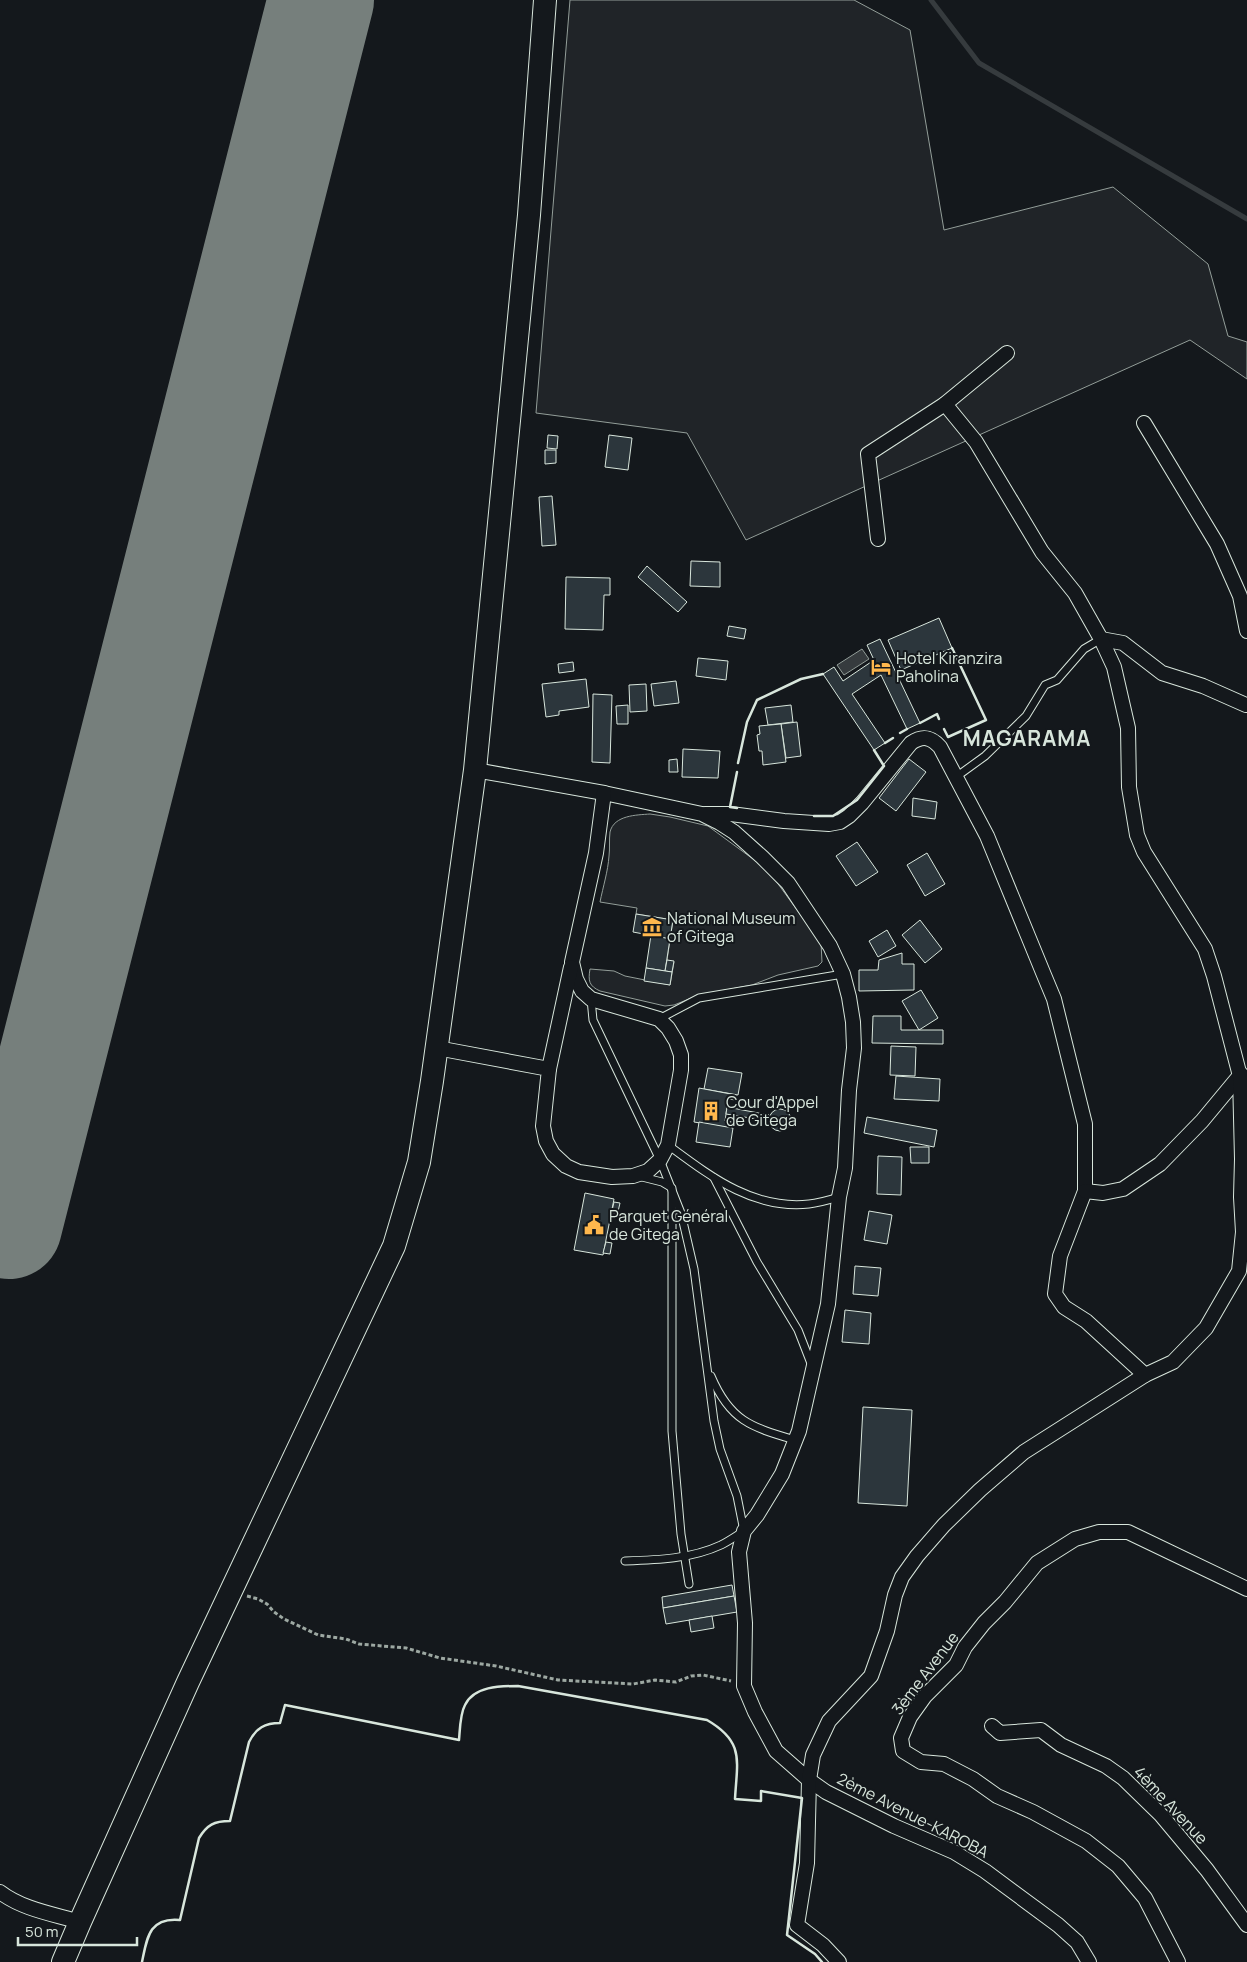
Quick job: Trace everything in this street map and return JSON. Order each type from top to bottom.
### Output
[{"type":"main road","points":[[63,1962],[188,1682],[394,1246],[419,1162],[437,1048],[475,770],[529,215],[545,0]]},
{"type":"street","points":[[878,539],[868,454],[945,404],[1007,353]]},
{"type":"street","points":[[839,1962],[823,1945],[797,1925],[807,1863],[809,1780],[813,1755],[829,1721],[871,1676],[887,1631],[900,1583],[917,1556],[980,1490],[1024,1452],[1145,1375],[1173,1362],[1206,1328],[1239,1271],[1243,1232],[1241,1197],[1244,1071],[1205,949],[1144,852],[1137,834],[1129,787],[1128,728],[1125,708],[1114,667],[1102,640],[1075,593],[1042,552],[976,442],[945,404]]},
{"type":"street","points":[[1144,423],[1218,544],[1240,596],[1247,631]]},
{"type":"street","points":[[1102,640],[1123,643],[1162,673],[1247,703]]},
{"type":"street","points":[[475,770],[604,793],[702,814],[730,814],[784,821],[830,824],[840,822],[849,816],[911,743],[918,738],[926,737],[934,740],[940,747],[987,836],[1054,999],[1084,1124],[1085,1191],[1060,1256],[1055,1294],[1064,1307],[1086,1321],[1145,1375]]},
{"type":"street","points":[[572,962],[576,979],[582,991],[591,1000],[659,1019],[668,1028],[676,1041],[681,1055],[681,1070],[668,1145],[660,1160],[648,1170],[633,1176],[612,1177],[579,1172],[566,1166],[554,1154],[546,1141],[543,1126],[549,1068],[572,962],[596,853],[604,793]]},
{"type":"street","points":[[702,814],[734,832],[788,883],[830,946],[843,974],[853,1022],[854,1048],[849,1090],[846,1168],[839,1198],[828,1304],[795,1440],[782,1474],[757,1515],[744,1531],[739,1552],[744,1623],[744,1686]]},
{"type":"street","points":[[437,1048],[549,1068]]},
{"type":"street","points":[[1085,1191],[1103,1193],[1123,1189],[1160,1164],[1202,1121],[1244,1071]]},
{"type":"street","name":"3ème Avenue","points":[[1178,1962],[1145,1898],[1118,1866],[1086,1841],[1032,1812],[997,1796],[973,1779],[944,1764],[921,1762],[904,1750],[901,1738],[910,1717],[925,1696],[956,1665],[965,1647],[1037,1563],[1075,1539],[1099,1532],[1128,1532],[1247,1588]]},
{"type":"street","name":"2ème Avenue-KAROBA","points":[[744,1686],[755,1712],[776,1751],[809,1780],[860,1810],[954,1852],[985,1871],[1058,1925],[1077,1942],[1089,1962]]},
{"type":"street","name":"4ème Avenue","points":[[992,1726],[1000,1733],[1041,1730],[1061,1746],[1106,1766],[1123,1778],[1161,1815],[1207,1870],[1247,1925]]},
{"type":"street","points":[[0,1892],[6,1897],[33,1909],[80,1922]]},
{"type":"lane","points":[[956,777],[985,756],[1026,716],[1045,685],[1057,680],[1084,649],[1102,640]]},
{"type":"lane","points":[[659,1019],[699,998],[843,974]]},
{"type":"lane","points":[[591,1000],[593,1020],[660,1160],[672,1188],[687,1234],[714,1421],[720,1449],[737,1496],[744,1531],[721,1545],[684,1556],[625,1561]]},
{"type":"lane","points":[[668,1145],[714,1178],[748,1196],[788,1205],[810,1204],[839,1198]]},
{"type":"lane","points":[[633,1176],[651,1178],[672,1188]]},
{"type":"lane","points":[[714,1178],[758,1262],[798,1330],[814,1368]]},
{"type":"lane","points":[[672,1188],[672,1431],[681,1534],[689,1584]]},
{"type":"lane","points":[[707,1367],[724,1402],[737,1417],[768,1432],[795,1440]]},
{"type":"path","points":[[232,1592],[258,1599],[284,1618],[318,1635],[346,1639],[359,1644],[406,1648],[440,1658],[496,1666],[558,1680],[633,1684],[655,1680],[676,1682],[691,1676],[703,1675],[744,1686]]},
{"type":"shaded area","points":[[570,0],[854,0],[910,30],[944,230],[1113,187],[1208,264],[1228,336],[1247,342],[1247,379],[1190,340],[746,540],[687,433],[536,413]]},
{"type":"shaded area","points":[[862,649],[869,659],[844,675],[837,665]]},
{"type":"shaded area","points":[[650,814],[708,826],[768,870],[821,943],[822,962],[818,966],[778,975],[752,985],[699,995],[674,1005],[665,1006],[600,991],[591,985],[589,980],[590,969],[614,971],[625,976],[670,985],[674,962],[667,960],[673,920],[636,914],[637,908],[600,902],[608,867],[612,826],[627,817]]},
{"type":"building","points":[[548,435],[558,436],[557,449],[547,448]]},
{"type":"building","points":[[609,435],[632,438],[628,470],[605,467]]},
{"type":"building","points":[[545,450],[556,450],[556,463],[545,464]]},
{"type":"building","points":[[552,496],[556,545],[542,546],[539,497]]},
{"type":"building","points":[[691,561],[720,562],[720,587],[690,586]]},
{"type":"building","points":[[647,566],[687,602],[678,612],[638,577]]},
{"type":"building","points":[[566,577],[610,578],[610,595],[604,595],[603,630],[565,629]]},
{"type":"building","points":[[939,618],[952,648],[901,670],[888,640]]},
{"type":"building","points":[[729,626],[746,629],[744,639],[727,636]]},
{"type":"building","points":[[880,639],[920,723],[907,729],[881,675],[852,694],[885,743],[874,750],[823,674],[834,667],[843,681],[874,660],[867,645]]},
{"type":"building","points":[[698,658],[728,661],[726,680],[696,676]]},
{"type":"building","points":[[573,662],[574,671],[559,673],[558,664]]},
{"type":"building","points":[[586,679],[589,707],[559,711],[559,715],[546,717],[542,684]]},
{"type":"building","points":[[676,681],[679,703],[654,706],[651,684]]},
{"type":"building","points":[[646,684],[647,711],[630,712],[629,685]]},
{"type":"building","points":[[593,694],[612,695],[610,763],[592,762]]},
{"type":"building","points":[[628,705],[628,724],[617,724],[616,706]]},
{"type":"building","points":[[791,705],[793,722],[768,725],[765,708]]},
{"type":"building","points":[[797,722],[801,756],[786,758],[781,724]]},
{"type":"building","points":[[781,724],[786,762],[763,765],[762,751],[759,751],[757,735],[760,734],[759,726]]},
{"type":"building","points":[[683,749],[720,751],[718,778],[682,777]]},
{"type":"building","points":[[677,759],[678,772],[669,772],[669,760]]},
{"type":"building","points":[[909,759],[926,772],[896,811],[879,798]]},
{"type":"building","points":[[913,798],[937,802],[935,819],[912,816]]},
{"type":"building","points":[[857,842],[878,872],[856,886],[836,856]]},
{"type":"building","points":[[927,853],[945,884],[925,896],[907,865]]},
{"type":"building","points":[[636,914],[673,920],[670,939],[633,932]]},
{"type":"building","points":[[920,920],[942,949],[925,963],[902,935]]},
{"type":"building","points":[[887,930],[896,946],[878,957],[869,941]]},
{"type":"building","points":[[651,935],[670,939],[665,971],[646,968]]},
{"type":"building","points":[[902,953],[902,964],[914,964],[914,990],[859,991],[859,970],[878,970],[879,960]]},
{"type":"building","points":[[667,960],[674,961],[672,972],[665,971]]},
{"type":"building","points":[[646,968],[672,972],[670,985],[644,981]]},
{"type":"building","points":[[921,990],[938,1018],[919,1030],[902,1001]]},
{"type":"building","points":[[873,1016],[901,1016],[901,1030],[943,1030],[943,1044],[872,1043]]},
{"type":"building","points":[[891,1046],[916,1047],[915,1076],[890,1075]]},
{"type":"building","points":[[708,1068],[742,1073],[738,1095],[704,1089]]},
{"type":"building","points":[[896,1076],[940,1079],[939,1101],[894,1099]]},
{"type":"building","name":"Cour d'Appel de Gitega","points":[[699,1088],[736,1095],[736,1100],[728,1099],[725,1121],[732,1122],[731,1128],[694,1122]]},
{"type":"building","points":[[727,1107],[769,1115],[768,1121],[726,1114]]},
{"type":"building","points":[[776,1109],[784,1109],[791,1116],[791,1124],[784,1131],[776,1131],[769,1124],[769,1116]]},
{"type":"building","points":[[867,1117],[937,1130],[934,1147],[864,1133]]},
{"type":"building","points":[[699,1122],[733,1128],[730,1147],[696,1142]]},
{"type":"building","points":[[910,1147],[929,1147],[929,1163],[911,1163]]},
{"type":"building","points":[[878,1156],[902,1157],[901,1195],[877,1194]]},
{"type":"building","points":[[585,1193],[614,1199],[603,1255],[574,1250]]},
{"type":"building","points":[[614,1202],[620,1203],[617,1216],[611,1215]]},
{"type":"building","points":[[869,1211],[892,1215],[887,1244],[864,1240]]},
{"type":"building","points":[[606,1242],[612,1243],[610,1254],[603,1253]]},
{"type":"building","points":[[855,1266],[881,1268],[878,1296],[853,1294]]},
{"type":"building","points":[[845,1310],[871,1313],[869,1344],[842,1342]]},
{"type":"building","points":[[863,1407],[912,1410],[907,1506],[858,1503]]},
{"type":"building","points":[[732,1585],[734,1596],[663,1608],[662,1597]]},
{"type":"building","points":[[734,1596],[737,1612],[666,1624],[663,1608]]},
{"type":"building","points":[[712,1616],[714,1628],[691,1632],[689,1620]]},
{"type":"waterway","points":[[931,0],[979,63],[1247,219]]},
{"type":"runway","points":[[9,1226],[321,0]]},
{"type":"wall","points":[[944,729],[948,737],[986,720],[952,648]]},
{"type":"wall","points":[[738,763],[747,722],[757,700],[801,679],[823,674]]},
{"type":"wall","points":[[920,723],[937,714],[939,719]]},
{"type":"wall","points":[[900,733],[907,729]]},
{"type":"wall","points":[[885,743],[893,738]]},
{"type":"wall","points":[[814,816],[833,816],[857,800],[884,766],[874,750]]},
{"type":"wall","points":[[737,772],[730,807],[737,808]]},
{"type":"wall","points":[[142,1962],[151,1931],[162,1922],[180,1920],[199,1838],[212,1825],[230,1821],[249,1742],[262,1727],[280,1723],[285,1705],[459,1740],[462,1713],[469,1699],[488,1688],[503,1686],[518,1686],[707,1720],[728,1736],[733,1745],[737,1763],[735,1799],[761,1801],[761,1791],[802,1798],[787,1935],[815,1954],[822,1962]]},
{"type":"place","name":"Hotel Kiranzira Paholina","points":[[881,667]]},
{"type":"place","name":"National Museum of Gitega","points":[[652,927]]},
{"type":"place","name":"Cour d'Appel de Gitega","points":[[711,1111]]},
{"type":"place","name":"Parquet Général de Gitega","points":[[594,1225]]},
{"type":"district","name":"MAGARAMA","points":[[1027,738]]}]
